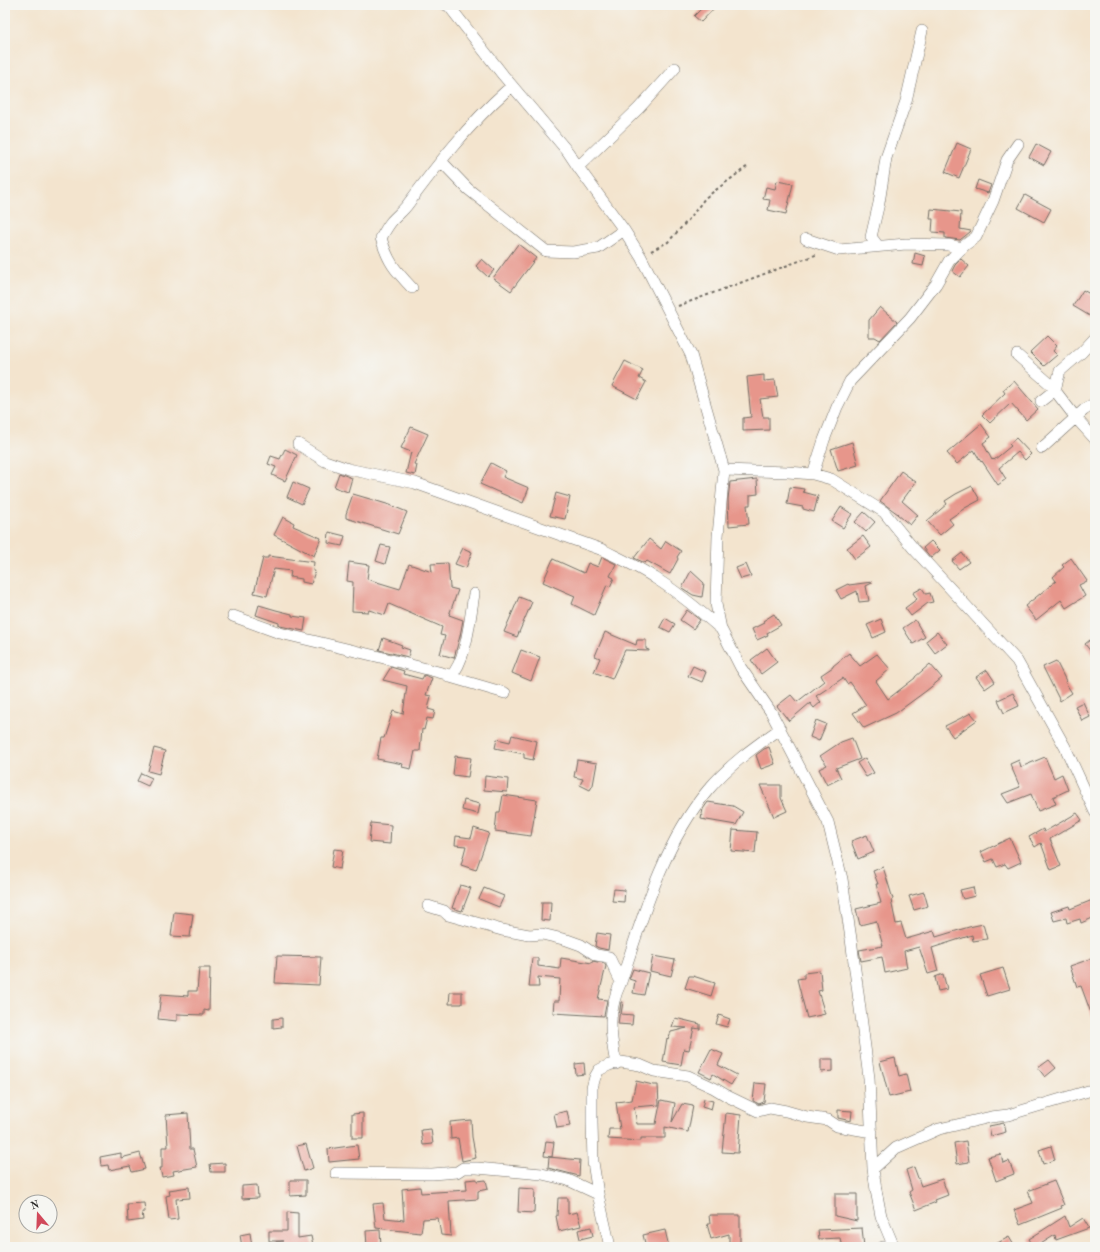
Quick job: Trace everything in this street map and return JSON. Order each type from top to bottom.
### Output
[{"type":"street","points":[[446,5],[449,6],[503,75],[568,152],[624,230],[641,257],[692,355],[724,470],[718,536],[716,604],[721,629],[741,668],[772,712],[828,822],[842,879],[851,939],[869,1078],[873,1169],[878,1204],[881,1216],[894,1247]]},
{"type":"street","points":[[878,246],[871,237],[879,203],[886,158],[906,101],[922,31]]},
{"type":"street","points":[[578,167],[639,108],[675,68]]},
{"type":"street","points":[[412,288],[396,271],[386,253],[381,238],[390,223],[402,211],[441,161],[475,121],[506,91]]},
{"type":"street","points":[[813,474],[834,414],[850,381],[910,318],[936,284],[949,261],[976,237],[993,201],[1007,160],[1018,144]]},
{"type":"street","points":[[441,161],[468,189],[546,251],[573,252],[598,248],[624,230]]},
{"type":"street","points":[[806,239],[839,250],[906,244],[948,245],[962,248]]},
{"type":"street","points":[[1041,401],[1054,390],[1060,371],[1082,352],[1095,338]]},
{"type":"street","points":[[1017,355],[1050,384],[1076,418],[1095,439]]},
{"type":"street","points":[[1042,448],[1095,403]]},
{"type":"street","points":[[298,444],[324,462],[348,469],[415,483],[604,550],[656,578],[693,604],[721,629]]},
{"type":"street","points":[[724,470],[813,474],[831,479],[884,512],[913,548],[1017,661],[1065,747],[1095,812]]},
{"type":"street","points":[[450,677],[455,672],[460,662],[474,594]]},
{"type":"street","points":[[233,616],[280,633],[446,674],[450,677],[505,693]]},
{"type":"street","points":[[616,1064],[611,1039],[610,1016],[615,993],[621,982],[637,934],[665,860],[695,808],[709,789],[742,756],[780,729]]},
{"type":"street","points":[[428,906],[444,911],[448,915],[502,930],[529,935],[542,934],[581,945],[596,954],[609,957],[621,982]]},
{"type":"street","points":[[610,1247],[598,1194],[593,1162],[592,1088],[599,1070],[609,1065],[621,1062],[640,1065],[654,1071],[688,1076],[758,1111],[770,1108],[807,1117],[828,1120],[837,1126],[872,1132]]},
{"type":"street","points":[[873,1169],[896,1148],[939,1129],[990,1117],[1008,1115],[1095,1089]]},
{"type":"street","points":[[336,1173],[432,1174],[457,1172],[463,1168],[477,1168],[542,1174],[568,1180],[598,1194]]},
{"type":"path","points":[[641,257],[668,242],[690,218],[705,198],[748,166]]},
{"type":"path","points":[[673,308],[816,255],[829,247]]},
{"type":"building","points":[[705,5],[717,5],[701,22],[694,16]]},
{"type":"building","points":[[957,143],[971,149],[959,178],[945,172]]},
{"type":"building","points":[[1036,144],[1051,152],[1044,165],[1029,157]]},
{"type":"building","points":[[978,180],[991,185],[988,193],[975,189]]},
{"type":"building","points":[[777,181],[793,184],[786,214],[768,210],[770,200],[763,199],[766,187],[775,189]]},
{"type":"building","points":[[1025,195],[1051,209],[1044,222],[1018,208]]},
{"type":"building","points":[[931,209],[961,212],[960,229],[971,231],[960,240],[945,238],[945,233],[932,232],[933,219],[930,219]]},
{"type":"building","points":[[518,244],[536,258],[511,291],[493,278]]},
{"type":"building","points":[[915,253],[925,256],[923,266],[913,264]]},
{"type":"building","points":[[482,259],[494,270],[488,277],[476,266]]},
{"type":"building","points":[[961,259],[969,266],[960,277],[952,271]]},
{"type":"building","points":[[1083,290],[1095,297],[1095,319],[1073,306]]},
{"type":"building","points":[[880,307],[897,322],[880,340],[875,337],[869,337],[869,320]]},
{"type":"building","points":[[1047,336],[1057,346],[1053,351],[1057,355],[1044,366],[1030,352]]},
{"type":"building","points":[[625,361],[643,370],[639,378],[646,382],[637,399],[612,386]]},
{"type":"building","points":[[764,375],[764,381],[775,380],[778,397],[760,399],[763,417],[769,417],[769,430],[743,431],[743,418],[751,417],[747,377]]},
{"type":"building","points":[[1014,381],[1038,409],[1026,420],[1011,403],[990,423],[982,415],[1005,393],[1003,390]]},
{"type":"building","points":[[981,424],[991,437],[983,443],[992,460],[1011,446],[1009,444],[1016,438],[1031,454],[1025,460],[1018,452],[999,468],[1006,479],[998,485],[974,450],[957,464],[947,453]]},
{"type":"building","points":[[411,427],[428,434],[414,464],[417,465],[415,475],[406,473],[411,452],[401,448]]},
{"type":"building","points":[[852,442],[858,465],[838,471],[831,449]]},
{"type":"building","points":[[285,449],[297,455],[285,481],[272,475],[276,467],[268,464],[271,456],[280,459]]},
{"type":"building","points":[[491,463],[506,471],[503,477],[529,488],[523,503],[480,484]]},
{"type":"building","points":[[901,471],[916,482],[902,501],[918,515],[910,525],[880,501]]},
{"type":"building","points":[[339,473],[352,478],[348,492],[334,487]]},
{"type":"building","points":[[757,479],[758,494],[750,495],[750,505],[747,505],[749,524],[729,526],[728,499],[730,482]]},
{"type":"building","points":[[293,482],[309,489],[302,504],[287,497]]},
{"type":"building","points":[[972,486],[980,500],[949,519],[953,524],[940,535],[927,521],[947,504],[945,501]]},
{"type":"building","points":[[790,487],[804,489],[803,492],[818,496],[814,512],[803,509],[803,507],[787,504]]},
{"type":"building","points":[[556,493],[570,497],[565,519],[550,516]]},
{"type":"building","points":[[353,494],[390,505],[407,512],[398,534],[346,518]]},
{"type":"building","points":[[841,507],[852,514],[843,528],[832,521]]},
{"type":"building","points":[[864,512],[875,522],[866,532],[855,522]]},
{"type":"building","points":[[283,517],[294,523],[293,526],[321,538],[314,556],[274,535]]},
{"type":"building","points":[[329,532],[345,536],[342,546],[328,543]]},
{"type":"building","points":[[863,536],[871,547],[855,559],[847,548]]},
{"type":"building","points":[[649,539],[661,549],[666,541],[681,551],[670,574],[647,561],[645,563],[634,558]]},
{"type":"building","points":[[931,541],[940,550],[931,558],[923,548]]},
{"type":"building","points":[[381,545],[390,547],[385,564],[376,561]]},
{"type":"building","points":[[463,548],[472,552],[466,568],[455,564]]},
{"type":"building","points":[[962,553],[969,562],[959,569],[952,561]]},
{"type":"building","points":[[268,556],[314,562],[313,571],[315,571],[311,584],[302,582],[302,579],[290,577],[291,571],[274,569],[267,596],[254,593],[263,558],[268,558]]},
{"type":"building","points":[[602,557],[616,564],[610,576],[614,578],[610,587],[607,585],[594,615],[572,604],[575,596],[543,582],[553,559],[584,573],[588,563],[598,567]]},
{"type":"building","points":[[1071,558],[1087,581],[1079,585],[1085,596],[1066,608],[1061,600],[1036,620],[1025,606],[1056,581],[1053,577],[1064,567],[1062,565]]},
{"type":"building","points":[[349,562],[369,565],[367,579],[400,589],[409,564],[432,572],[431,564],[448,563],[450,588],[458,590],[449,615],[463,620],[454,658],[440,654],[445,636],[440,635],[442,627],[389,604],[385,615],[369,610],[368,612],[352,611],[353,582],[347,581]]},
{"type":"building","points":[[746,564],[751,576],[741,579],[736,568]]},
{"type":"building","points":[[691,571],[704,583],[702,597],[693,595],[682,588]]},
{"type":"building","points":[[872,582],[866,586],[869,601],[859,602],[857,591],[841,599],[836,590],[848,584]]},
{"type":"building","points":[[922,588],[926,594],[930,593],[933,602],[928,603],[911,616],[905,608],[917,599],[913,593]]},
{"type":"building","points":[[519,597],[532,602],[517,637],[504,632]]},
{"type":"building","points":[[259,605],[292,614],[292,616],[306,618],[304,631],[280,626],[279,623],[256,615]]},
{"type":"building","points":[[687,610],[700,620],[693,629],[680,620]]},
{"type":"building","points":[[774,614],[781,625],[767,633],[768,635],[757,640],[752,629],[764,623],[763,621]]},
{"type":"building","points":[[665,618],[675,624],[670,632],[660,627]]},
{"type":"building","points":[[881,619],[886,632],[873,638],[867,625]]},
{"type":"building","points":[[915,620],[925,637],[913,644],[903,628]]},
{"type":"building","points":[[605,632],[636,645],[637,640],[646,640],[646,649],[649,651],[625,650],[612,679],[594,672],[600,658],[595,656]]},
{"type":"building","points":[[937,632],[947,644],[935,653],[926,641]]},
{"type":"building","points":[[1095,636],[1095,657],[1085,644]]},
{"type":"building","points":[[383,638],[402,645],[401,647],[410,650],[408,657],[379,650]]},
{"type":"building","points":[[767,648],[777,662],[761,674],[751,660]]},
{"type":"building","points":[[521,650],[540,657],[531,681],[512,673]]},
{"type":"building","points":[[849,653],[860,666],[877,654],[890,669],[876,681],[888,699],[930,664],[942,678],[896,713],[864,728],[853,713],[866,705],[850,682],[847,684],[843,678],[816,696],[821,702],[814,708],[810,703],[789,721],[777,706],[791,695],[797,702],[824,681],[821,675]]},
{"type":"building","points":[[1056,661],[1066,681],[1065,682],[1072,693],[1060,701],[1043,667]]},
{"type":"building","points":[[693,666],[706,672],[702,682],[688,676]]},
{"type":"building","points":[[391,667],[404,671],[403,674],[422,679],[424,675],[432,678],[426,695],[431,696],[428,709],[435,711],[433,719],[427,718],[424,730],[422,729],[420,751],[415,751],[411,769],[402,767],[403,764],[377,759],[381,738],[384,738],[393,711],[403,714],[407,686],[383,680]]},
{"type":"building","points":[[987,670],[995,682],[985,689],[976,677]]},
{"type":"building","points":[[1013,693],[1019,706],[1004,713],[998,700]]},
{"type":"building","points":[[1083,702],[1090,717],[1082,721],[1075,706]]},
{"type":"building","points":[[971,713],[977,720],[953,737],[945,726]]},
{"type":"building","points":[[816,720],[826,724],[819,741],[810,737]]},
{"type":"building","points":[[512,735],[537,741],[533,760],[524,758],[524,754],[495,748],[497,739],[510,742]]},
{"type":"building","points":[[852,738],[860,759],[836,768],[841,778],[827,785],[819,769],[827,765],[820,756],[841,742]]},
{"type":"building","points":[[769,747],[775,764],[761,769],[756,755]]},
{"type":"building","points":[[154,748],[165,751],[159,774],[148,771]]},
{"type":"building","points":[[455,756],[471,758],[468,777],[453,775]]},
{"type":"building","points":[[1045,757],[1054,778],[1062,774],[1068,790],[1053,797],[1056,804],[1038,811],[1031,794],[1008,803],[1002,794],[1020,787],[1010,764],[1019,760],[1021,767]]},
{"type":"building","points":[[865,758],[874,773],[866,777],[857,763]]},
{"type":"building","points":[[577,760],[597,763],[593,785],[590,790],[580,785],[583,779],[574,777]]},
{"type":"building","points":[[141,773],[152,778],[148,786],[137,781]]},
{"type":"building","points":[[485,776],[508,779],[507,792],[484,790]]},
{"type":"building","points":[[760,785],[781,785],[781,798],[787,811],[774,817]]},
{"type":"building","points":[[503,795],[537,800],[531,836],[495,831],[497,812],[500,812]]},
{"type":"building","points":[[464,800],[480,804],[478,814],[462,810]]},
{"type":"building","points":[[708,802],[733,806],[743,812],[736,825],[701,819],[703,809]]},
{"type":"building","points":[[1077,813],[1082,820],[1050,839],[1061,866],[1051,870],[1041,843],[1035,847],[1029,837],[1043,829],[1044,832]]},
{"type":"building","points":[[371,823],[391,825],[390,844],[369,842]]},
{"type":"building","points":[[474,828],[489,833],[476,870],[461,865],[466,846],[455,845],[456,836],[471,838]]},
{"type":"building","points":[[733,830],[757,832],[755,853],[731,851]]},
{"type":"building","points":[[867,835],[874,852],[858,859],[851,841]]},
{"type":"building","points":[[1010,838],[1021,862],[1008,868],[1005,864],[997,867],[993,859],[986,862],[981,852]]},
{"type":"building","points":[[334,849],[343,850],[340,869],[331,867]]},
{"type":"building","points":[[883,867],[893,899],[891,900],[896,924],[901,923],[906,939],[934,931],[936,937],[983,924],[987,939],[973,941],[972,935],[932,948],[938,971],[928,974],[919,947],[904,951],[907,968],[885,973],[882,957],[861,961],[859,950],[883,946],[876,921],[860,925],[856,909],[881,903],[876,884],[878,884],[873,871]]},
{"type":"building","points":[[460,885],[471,888],[462,911],[452,908]]},
{"type":"building","points":[[973,887],[975,896],[963,899],[960,890]]},
{"type":"building","points":[[484,888],[504,896],[499,907],[479,899]]},
{"type":"building","points":[[614,889],[625,890],[624,902],[612,901]]},
{"type":"building","points":[[924,892],[928,906],[914,910],[909,896]]},
{"type":"building","points":[[1095,899],[1095,917],[1081,923],[1080,919],[1067,923],[1066,918],[1054,921],[1051,912],[1069,906],[1070,909]]},
{"type":"building","points":[[542,902],[551,902],[550,921],[541,920]]},
{"type":"building","points":[[174,912],[193,914],[190,937],[171,936]]},
{"type":"building","points":[[597,933],[610,935],[608,950],[595,946]]},
{"type":"building","points":[[277,956],[321,957],[319,985],[275,983]]},
{"type":"building","points":[[653,956],[675,960],[671,976],[650,971]]},
{"type":"building","points":[[532,958],[538,958],[538,966],[560,969],[561,958],[592,963],[592,961],[604,963],[606,966],[598,999],[607,1000],[604,1016],[553,1013],[554,1001],[559,1001],[560,979],[538,977],[539,987],[529,987]]},
{"type":"building","points":[[1093,958],[1095,965],[1094,1021],[1081,986],[1077,987],[1070,966]]},
{"type":"building","points":[[199,968],[210,968],[209,1011],[204,1010],[204,1015],[177,1014],[177,1021],[158,1019],[161,994],[188,996],[188,991],[197,991]]},
{"type":"building","points":[[1003,968],[1010,989],[987,996],[980,975]]},
{"type":"building","points":[[633,969],[649,973],[644,995],[633,993],[635,981],[629,979]]},
{"type":"building","points":[[820,971],[822,990],[818,991],[825,1014],[807,1018],[797,979],[804,978],[804,973]]},
{"type":"building","points":[[943,974],[947,989],[938,991],[935,977]]},
{"type":"building","points":[[689,976],[715,983],[711,996],[685,988]]},
{"type":"building","points":[[450,992],[462,992],[462,1004],[449,1004]]},
{"type":"building","points":[[621,1002],[623,1002],[621,1014],[633,1015],[632,1025],[618,1024]]},
{"type":"building","points":[[719,1015],[730,1019],[727,1027],[716,1024]]},
{"type":"building","points":[[282,1018],[282,1027],[273,1028],[273,1019]]},
{"type":"building","points":[[675,1018],[700,1024],[700,1029],[694,1028],[689,1050],[684,1049],[681,1065],[663,1062],[667,1038],[668,1039],[671,1032],[687,1028],[672,1027]]},
{"type":"building","points":[[711,1049],[723,1054],[718,1065],[737,1075],[731,1085],[713,1074],[711,1078],[699,1072]]},
{"type":"building","points":[[895,1058],[899,1076],[906,1074],[910,1092],[889,1097],[880,1062]]},
{"type":"building","points":[[821,1059],[833,1059],[833,1071],[821,1072]]},
{"type":"building","points":[[1049,1060],[1056,1068],[1045,1077],[1038,1068]]},
{"type":"building","points":[[584,1063],[585,1074],[576,1075],[575,1064]]},
{"type":"building","points":[[636,1081],[658,1085],[659,1105],[634,1107],[637,1124],[656,1124],[661,1100],[675,1103],[672,1122],[682,1104],[693,1106],[688,1132],[665,1127],[665,1138],[641,1138],[641,1141],[608,1139],[609,1129],[620,1129],[616,1102],[632,1100]]},
{"type":"building","points":[[755,1083],[766,1084],[764,1102],[759,1104],[753,1101]]},
{"type":"building","points":[[704,1099],[713,1101],[711,1110],[702,1107]]},
{"type":"building","points":[[838,1110],[852,1111],[851,1121],[838,1118]]},
{"type":"building","points":[[567,1111],[570,1126],[557,1128],[554,1114]]},
{"type":"building","points":[[188,1113],[190,1149],[193,1149],[197,1167],[173,1171],[174,1175],[162,1177],[160,1168],[162,1168],[162,1147],[168,1147],[166,1115]]},
{"type":"building","points":[[363,1113],[363,1138],[352,1138],[352,1114]]},
{"type":"building","points":[[726,1113],[741,1115],[738,1153],[722,1152]]},
{"type":"building","points":[[471,1120],[472,1137],[476,1158],[462,1161],[458,1138],[451,1139],[450,1122]]},
{"type":"building","points":[[1004,1123],[1006,1132],[991,1136],[989,1126]]},
{"type":"building","points":[[431,1129],[433,1144],[423,1145],[421,1130]]},
{"type":"building","points":[[546,1141],[554,1142],[552,1157],[544,1156]]},
{"type":"building","points":[[966,1141],[969,1162],[957,1164],[954,1143]]},
{"type":"building","points":[[306,1144],[313,1168],[304,1171],[297,1146]]},
{"type":"building","points":[[357,1145],[359,1159],[329,1162],[328,1149]]},
{"type":"building","points":[[1051,1146],[1055,1160],[1043,1164],[1039,1150]]},
{"type":"building","points":[[121,1153],[121,1158],[140,1153],[145,1169],[132,1172],[130,1166],[109,1170],[108,1165],[101,1166],[100,1157]]},
{"type":"building","points":[[1001,1154],[1003,1163],[1009,1161],[1014,1174],[996,1181],[988,1157]]},
{"type":"building","points":[[549,1157],[580,1160],[579,1176],[548,1168]]},
{"type":"building","points":[[225,1163],[225,1172],[211,1172],[210,1164]]},
{"type":"building","points":[[914,1167],[921,1186],[942,1179],[948,1195],[935,1200],[936,1202],[916,1210],[909,1192],[912,1190],[906,1170]]},
{"type":"building","points":[[477,1179],[477,1181],[486,1180],[488,1189],[478,1191],[478,1199],[449,1201],[451,1236],[441,1235],[438,1218],[423,1219],[421,1233],[376,1228],[373,1204],[383,1203],[385,1218],[404,1220],[402,1189],[420,1187],[421,1193],[467,1190],[466,1180]]},
{"type":"building","points":[[290,1180],[306,1180],[306,1195],[290,1196]]},
{"type":"building","points":[[1054,1181],[1064,1205],[1061,1206],[1062,1208],[1020,1225],[1014,1210],[1033,1203],[1028,1191]]},
{"type":"building","points":[[257,1185],[258,1198],[242,1199],[242,1186]]},
{"type":"building","points":[[189,1187],[190,1198],[176,1199],[178,1219],[169,1220],[166,1196],[170,1195],[169,1190]]},
{"type":"building","points":[[519,1188],[535,1189],[534,1213],[518,1212]]},
{"type":"building","points":[[835,1194],[857,1194],[857,1221],[835,1216]]},
{"type":"building","points":[[558,1198],[568,1198],[568,1214],[577,1212],[581,1226],[559,1231],[556,1216]]},
{"type":"building","points":[[144,1203],[145,1212],[142,1212],[143,1220],[128,1222],[127,1204]]},
{"type":"building","points":[[287,1212],[298,1213],[298,1238],[311,1236],[313,1246],[276,1247],[276,1242],[283,1241],[269,1241],[269,1231],[287,1231]]},
{"type":"building","points":[[709,1215],[740,1215],[740,1247],[729,1247],[729,1234],[711,1239],[707,1224],[710,1224]]},
{"type":"building","points":[[1065,1216],[1069,1227],[1083,1218],[1089,1228],[1056,1240],[1055,1235],[1034,1247],[1029,1239]]},
{"type":"building","points":[[591,1227],[593,1236],[580,1239],[578,1230]]},
{"type":"building","points":[[862,1228],[864,1247],[842,1247],[840,1238],[819,1239],[818,1230]]},
{"type":"building","points":[[380,1230],[381,1247],[367,1247],[366,1231]]},
{"type":"building","points":[[665,1230],[669,1247],[646,1247],[643,1235]]},
{"type":"building","points":[[250,1233],[252,1247],[242,1247],[240,1235]]},
{"type":"building","points":[[1009,1237],[1015,1247],[990,1247]]}]
